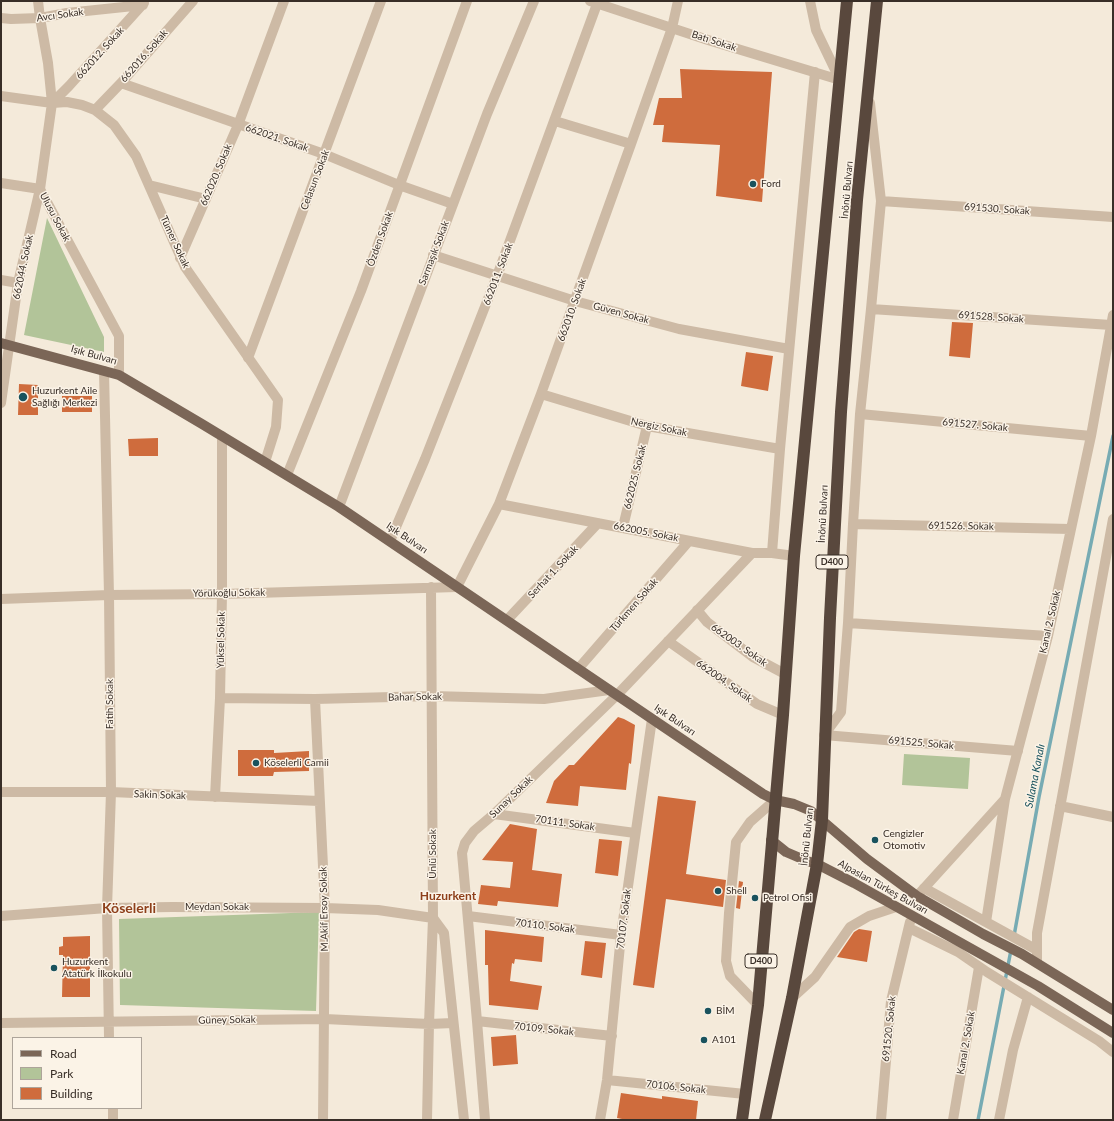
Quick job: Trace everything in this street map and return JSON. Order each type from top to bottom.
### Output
[{"type":"highway","name":"İnönü Bulvarı","points":[[775,800],[783,715],[794,556],[847,1]]},
{"type":"highway","name":"İnönü Bulvarı","points":[[765,1120],[792,998],[817,864],[822,820],[824,735],[841,412],[857,200],[877,1]]},
{"type":"highway","name":"D400","points":[[742,1120],[758,1005],[775,800]]},
{"type":"main road","name":"Işık Bulvarı","points":[[5,344],[119,375],[339,507],[613,693],[775,800]]},
{"type":"main road","name":"Alpaslan Türkeş Bulvarı","points":[[775,800],[794,804],[811,811],[868,859],[997,940],[1037,963]]},
{"type":"main road","name":"Alpaslan Türkeş Bulvarı","points":[[771,840],[786,852],[817,864],[1038,986],[1113,1033]]},
{"type":"main road","points":[[1037,963],[1113,1010]]},
{"type":"street","name":"Ulusu Sokak","points":[[38,1],[48,63],[52,103],[40,189],[118,336],[119,375]]},
{"type":"street","name":"662016. Sokak","points":[[95,110],[121,83],[193,1]]},
{"type":"street","name":"662020. Sokak","points":[[180,258],[238,124],[284,1]]},
{"type":"street","name":"Celasun Sokak","points":[[248,358],[380,1]]},
{"type":"street","name":"Özden Sokak","points":[[287,475],[361,291],[467,1]]},
{"type":"street","name":"Sarmaşık Sokak","points":[[339,507],[487,114],[534,1]]},
{"type":"street","name":"662010. Sokak","points":[[458,587],[499,504],[541,394],[672,28],[678,1]]},
{"type":"street","points":[[810,1],[816,30],[840,80]]},
{"type":"street","name":"Batı Sokak","points":[[594,2],[708,40],[840,80]]},
{"type":"street","name":"662011. Sokak","points":[[390,541],[425,459],[497,276],[555,121],[594,2]]},
{"type":"street","name":"Avcı Sokak","points":[[1,18],[40,18],[144,3]]},
{"type":"street","name":"662012. Sokak","points":[[52,103],[70,86],[144,3]]},
{"type":"street","points":[[772,553],[780,449],[815,72]]},
{"type":"street","name":"662021. Sokak","points":[[121,83],[324,154],[400,185],[453,204]]},
{"type":"street","points":[[824,735],[841,712],[848,623],[852,524],[860,414],[881,201],[868,89]]},
{"type":"street","name":"Tümer Sokak","points":[[1,96],[52,103],[67,102],[82,105],[95,110],[114,125],[136,156],[185,267],[278,400],[276,428],[265,462]]},
{"type":"street","points":[[555,121],[631,144]]},
{"type":"street","points":[[1,183],[40,189]]},
{"type":"street","points":[[149,185],[206,199]]},
{"type":"street","name":"662044. Sokak","points":[[1,403],[5,344],[40,189]]},
{"type":"street","name":"691530. Sokak","points":[[881,201],[1113,217]]},
{"type":"street","name":"Güven Sokak","points":[[433,255],[575,301],[679,329],[789,350]]},
{"type":"street","points":[[1,280],[18,283]]},
{"type":"street","name":"691528. Sokak","points":[[871,309],[1112,320]]},
{"type":"street","name":"Kanal 2. Sokak","points":[[921,892],[1005,799],[1048,636],[1091,436],[1112,320]]},
{"type":"street","name":"Fatih Sokak","points":[[104,370],[109,595],[111,792],[107,908],[109,1037]]},
{"type":"street","name":"Nergiz Sokak","points":[[541,394],[647,426],[780,449]]},
{"type":"street","name":"691527. Sokak","points":[[860,414],[1091,436]]},
{"type":"street","name":"662025. Sokak","points":[[622,527],[647,426]]},
{"type":"street","name":"Yüksel Sokak","points":[[215,797],[220,698],[222,594],[222,436]]},
{"type":"street","name":"662005. Sokak","points":[[499,504],[752,553],[772,553],[794,556]]},
{"type":"street","points":[[1037,963],[1037,933],[1113,519]]},
{"type":"street","name":"Serhat 1. Sokak","points":[[507,620],[598,523]]},
{"type":"street","name":"691526. Sokak","points":[[852,524],[1070,529]]},
{"type":"street","name":"Türkmen Sokak","points":[[578,669],[689,541]]},
{"type":"street","name":"Sunay Sokak","points":[[485,1120],[462,853],[465,842],[474,831],[494,814],[613,693],[668,641],[752,553]]},
{"type":"street","name":"Ünlü Sokak","points":[[426,1120],[433,918],[432,587]]},
{"type":"street","name":"Yörükoğlu Sokak","points":[[1,599],[458,587]]},
{"type":"street","name":"662003. Sokak","points":[[697,610],[707,622],[753,657],[785,674]]},
{"type":"street","points":[[848,623],[1048,636]]},
{"type":"street","name":"662004. Sokak","points":[[668,641],[757,704],[783,715]]},
{"type":"street","name":"Bahar Sokak","points":[[220,698],[315,699],[432,696],[544,699],[613,693]]},
{"type":"street","name":"M.Akif Ersoy Sokak","points":[[315,699],[325,908],[323,1120]]},
{"type":"street","name":"70107. Sokak","points":[[600,1120],[612,1036],[621,935],[652,719]]},
{"type":"street","name":"691525. Sokak","points":[[824,735],[1018,751]]},
{"type":"street","name":"Sakin Sokak","points":[[1,792],[111,792],[319,801]]},
{"type":"street","points":[[986,922],[1005,799]]},
{"type":"street","points":[[758,1005],[730,976],[726,961],[729,913],[736,842],[750,822],[775,800]]},
{"type":"street","points":[[1060,806],[1113,817]]},
{"type":"street","name":"70111. Sokak","points":[[494,814],[635,833]]},
{"type":"street","points":[[921,892],[996,927],[1037,950]]},
{"type":"street","points":[[792,998],[815,977],[850,927],[869,916],[896,907]]},
{"type":"street","name":"Meydan Sokak","points":[[1,916],[107,908],[325,908],[378,910],[433,918]]},
{"type":"street","name":"70110. Sokak","points":[[468,916],[621,935]]},
{"type":"street","name":"691520. Sokak","points":[[881,1120],[891,1001],[909,928],[910,916]]},
{"type":"street","points":[[433,918],[444,933],[464,1120]]},
{"type":"street","points":[[909,928],[958,952],[1099,1041],[1113,1052]]},
{"type":"street","name":"Kanal 2. Sokak","points":[[953,1120],[983,969]]},
{"type":"street","points":[[999,1120],[1013,1050],[1028,997]]},
{"type":"street","name":"Güney Sokak","points":[[1,1023],[325,1019],[429,1024],[453,1023]]},
{"type":"street","name":"70109. Sokak","points":[[477,1021],[612,1036]]},
{"type":"street","name":"70106. Sokak","points":[[606,1080],[745,1094]]},
{"type":"street","points":[[113,1109],[113,1120]]},
{"type":"green space","points":[[47,218],[104,337],[104,352],[24,335]]},
{"type":"green space","points":[[904,754],[970,758],[968,789],[902,785]]},
{"type":"green space","points":[[319,912],[316,1011],[120,1005],[119,919]]},
{"type":"building","points":[[680,69],[772,72],[762,202],[716,196],[720,145],[662,142],[664,125],[653,125],[659,98],[682,98]]},
{"type":"building","points":[[952,322],[973,323],[970,358],[949,356]]},
{"type":"building","points":[[746,352],[773,356],[768,391],[741,386]]},
{"type":"building","points":[[19,384],[38,385],[38,415],[18,415]]},
{"type":"building","points":[[62,396],[92,396],[92,412],[62,412]]},
{"type":"building","points":[[158,438],[158,456],[129,456],[128,439]]},
{"type":"building","points":[[618,717],[635,725],[631,764],[629,763],[626,790],[580,786],[578,806],[546,803],[554,781],[569,765],[574,765]]},
{"type":"building","points":[[238,750],[274,750],[274,753],[309,751],[309,771],[274,772],[273,776],[238,776]]},
{"type":"building","points":[[658,796],[696,801],[686,874],[726,880],[723,907],[666,899],[654,988],[633,985]]},
{"type":"building","points":[[510,824],[537,829],[532,870],[562,874],[558,907],[498,901],[497,906],[478,904],[481,885],[510,888],[513,862],[482,860]]},
{"type":"building","points":[[599,839],[622,841],[618,876],[595,873]]},
{"type":"building","points":[[739,881],[743,882],[740,909],[736,908]]},
{"type":"building","points":[[859,929],[872,931],[867,962],[837,957],[854,932]]},
{"type":"building","points":[[485,930],[544,937],[542,962],[515,959],[514,964],[512,963],[510,981],[542,986],[538,1010],[489,1005],[488,965],[485,965]]},
{"type":"building","points":[[90,936],[90,997],[62,997],[63,955],[59,955],[59,947],[63,946],[63,937]]},
{"type":"building","points":[[585,941],[606,943],[602,978],[581,975]]},
{"type":"building","points":[[516,1035],[518,1064],[493,1066],[491,1037]]},
{"type":"building","points":[[621,1093],[662,1099],[662,1096],[698,1101],[696,1120],[627,1120],[617,1118]]},
{"type":"waterway","name":"Sulama Kanalı","points":[[1014,936],[1039,797],[1113,436]]},
{"type":"waterway","name":"Sulama Kanalı","points":[[978,1120],[1011,950]]},
{"type":"place","name":"Ford","points":[[753,184]]},
{"type":"place","name":"Huzurkent Aile Sağlığı Merkezi","points":[[23,397]]},
{"type":"place","name":"Köselerli Camii","points":[[256,763]]},
{"type":"place","name":"Cengizler Otomotiv","points":[[875,840]]},
{"type":"place","name":"Shell","points":[[718,891]]},
{"type":"place","name":"Petrol Ofisi","points":[[755,898]]},
{"type":"place","name":"Huzurkent Atatürk İlkokulu","points":[[54,968]]},
{"type":"place","name":"BİM","points":[[708,1011]]},
{"type":"place","name":"A101","points":[[704,1040]]},
{"type":"district","name":"Huzurkent","points":[[448,896]]},
{"type":"district","name":"Köselerli","points":[[129,908]]}]
